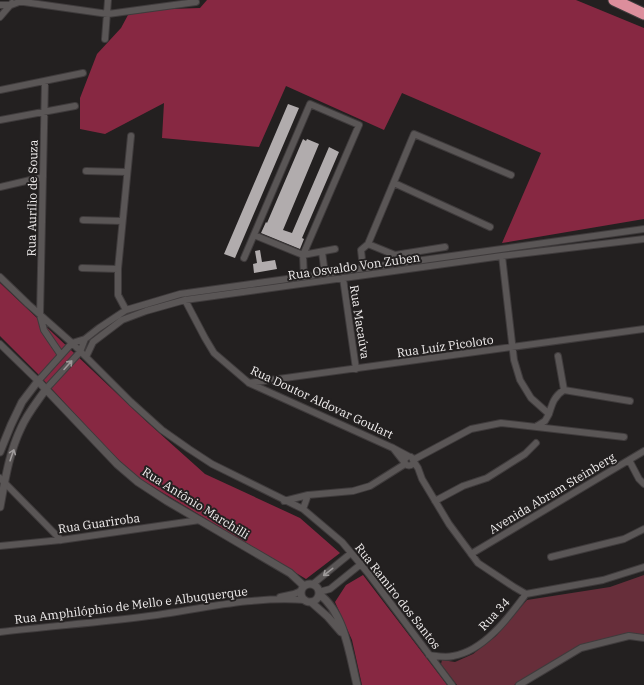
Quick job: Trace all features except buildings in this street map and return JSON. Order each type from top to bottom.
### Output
[{"type":"highway","points":[[614,0],[644,14]]},
{"type":"highway","points":[[622,0],[644,8]]},
{"type":"street","points":[[105,39],[108,0]]},
{"type":"street","points":[[0,5],[13,2],[24,2],[108,14],[196,2]]},
{"type":"street","points":[[0,17],[13,2]]},
{"type":"street","points":[[0,90],[83,73]]},
{"type":"street","name":"Rua Aurílio de Souza","points":[[40,315],[45,82]]},
{"type":"street","points":[[244,258],[310,104],[359,125],[303,255],[304,277]]},
{"type":"street","points":[[0,120],[75,106]]},
{"type":"street","points":[[363,268],[361,250],[368,244],[414,134],[511,175]]},
{"type":"street","points":[[126,310],[118,295],[118,268],[131,136]]},
{"type":"street","points":[[86,171],[127,172]]},
{"type":"street","points":[[0,187],[43,177]]},
{"type":"street","points":[[394,184],[490,227]]},
{"type":"street","points":[[83,220],[122,221]]},
{"type":"street","name":"Rua Osvaldo Von Zuben","points":[[72,343],[85,339],[126,310],[180,294],[644,229]]},
{"type":"street","points":[[254,235],[303,255],[335,249]]},
{"type":"street","name":"Rua Osvaldo Von Zuben","points":[[86,357],[93,342],[122,320],[146,311],[185,300],[502,256],[644,239]]},
{"type":"street","points":[[368,244],[395,255],[445,247]]},
{"type":"street","points":[[322,252],[325,274]]},
{"type":"street","points":[[502,256],[514,360],[520,380],[531,398],[549,414]]},
{"type":"street","points":[[82,268],[118,268]]},
{"type":"street","name":"Rua Ramiro dos Santos","points":[[0,277],[72,343],[131,402],[162,430],[212,464],[303,509],[342,542],[360,563],[452,685]]},
{"type":"street","name":"Rua Macaúva","points":[[342,278],[356,369]]},
{"type":"street","name":"Rua Doutor Aldovar Goulart","points":[[185,300],[214,353],[248,383],[394,448],[409,462],[416,474],[422,479],[449,524],[478,563],[526,594]]},
{"type":"street","points":[[40,315],[44,330],[61,355]]},
{"type":"street","name":"Rua Luíz Picoloto","points":[[248,383],[644,329]]},
{"type":"street","points":[[0,507],[2,480],[20,429],[32,408],[46,389],[80,352],[85,339]]},
{"type":"street","points":[[0,452],[22,402],[38,381],[72,343]]},
{"type":"street","name":"Rua Antônio Marchilli","points":[[0,344],[46,389],[117,464],[138,482],[290,573],[302,588]]},
{"type":"street","points":[[558,356],[564,390]]},
{"type":"street","points":[[537,426],[545,421],[557,394],[564,390],[630,401]]},
{"type":"street","points":[[284,500],[308,495],[353,491],[370,486],[409,462],[471,429],[501,423],[537,426],[624,438]]},
{"type":"street","points":[[435,501],[463,486],[487,478],[525,454],[536,443]]},
{"type":"street","name":"Avenida Abram Steinberg","points":[[471,554],[644,451]]},
{"type":"street","points":[[629,460],[644,484]]},
{"type":"street","points":[[2,480],[61,540]]},
{"type":"street","points":[[303,509],[308,495]]},
{"type":"street","name":"Rua Guariroba","points":[[0,546],[61,540],[200,520]]},
{"type":"street","points":[[551,557],[624,539],[644,529]]},
{"type":"street","points":[[346,638],[328,617],[302,596],[302,588],[307,584],[313,584],[351,553]]},
{"type":"street","points":[[319,592],[330,589],[360,563]]},
{"type":"street","points":[[526,594],[603,580],[644,567]]},
{"type":"street","points":[[313,584],[333,611],[346,638],[357,685]]},
{"type":"street","name":"Rua Amphilóphio de Mello e Albuquerque","points":[[265,601],[294,594],[302,588]]},
{"type":"street","points":[[308,601],[315,601],[319,592]]},
{"type":"street","name":"Rua 34","points":[[429,655],[441,657],[454,656],[472,649],[491,636],[526,594]]},
{"type":"street","name":"Rua Amphilóphio de Mello e Albuquerque","points":[[0,632],[155,615],[237,603],[265,601],[308,601]]},
{"type":"street","points":[[519,685],[581,648],[629,636],[644,638]]},
{"type":"shaded area","points":[[207,0],[576,0],[644,28],[644,219],[502,243],[541,153],[402,93],[384,130],[286,86],[259,147],[162,138],[164,103],[105,134],[80,129],[80,98],[97,54],[121,28],[128,15],[138,10],[200,8]]},
{"type":"shaded area","points":[[0,283],[147,422],[205,474],[300,518],[340,553],[306,579],[140,479],[111,453],[39,375],[0,336]]},
{"type":"shaded area","points":[[363,575],[447,685],[362,685],[352,640],[335,602],[346,585]]},
{"type":"shaded area","points":[[644,575],[644,637],[581,646],[514,685],[457,685],[441,664],[442,660],[455,662],[473,654],[496,636],[527,600],[610,587]]}]
